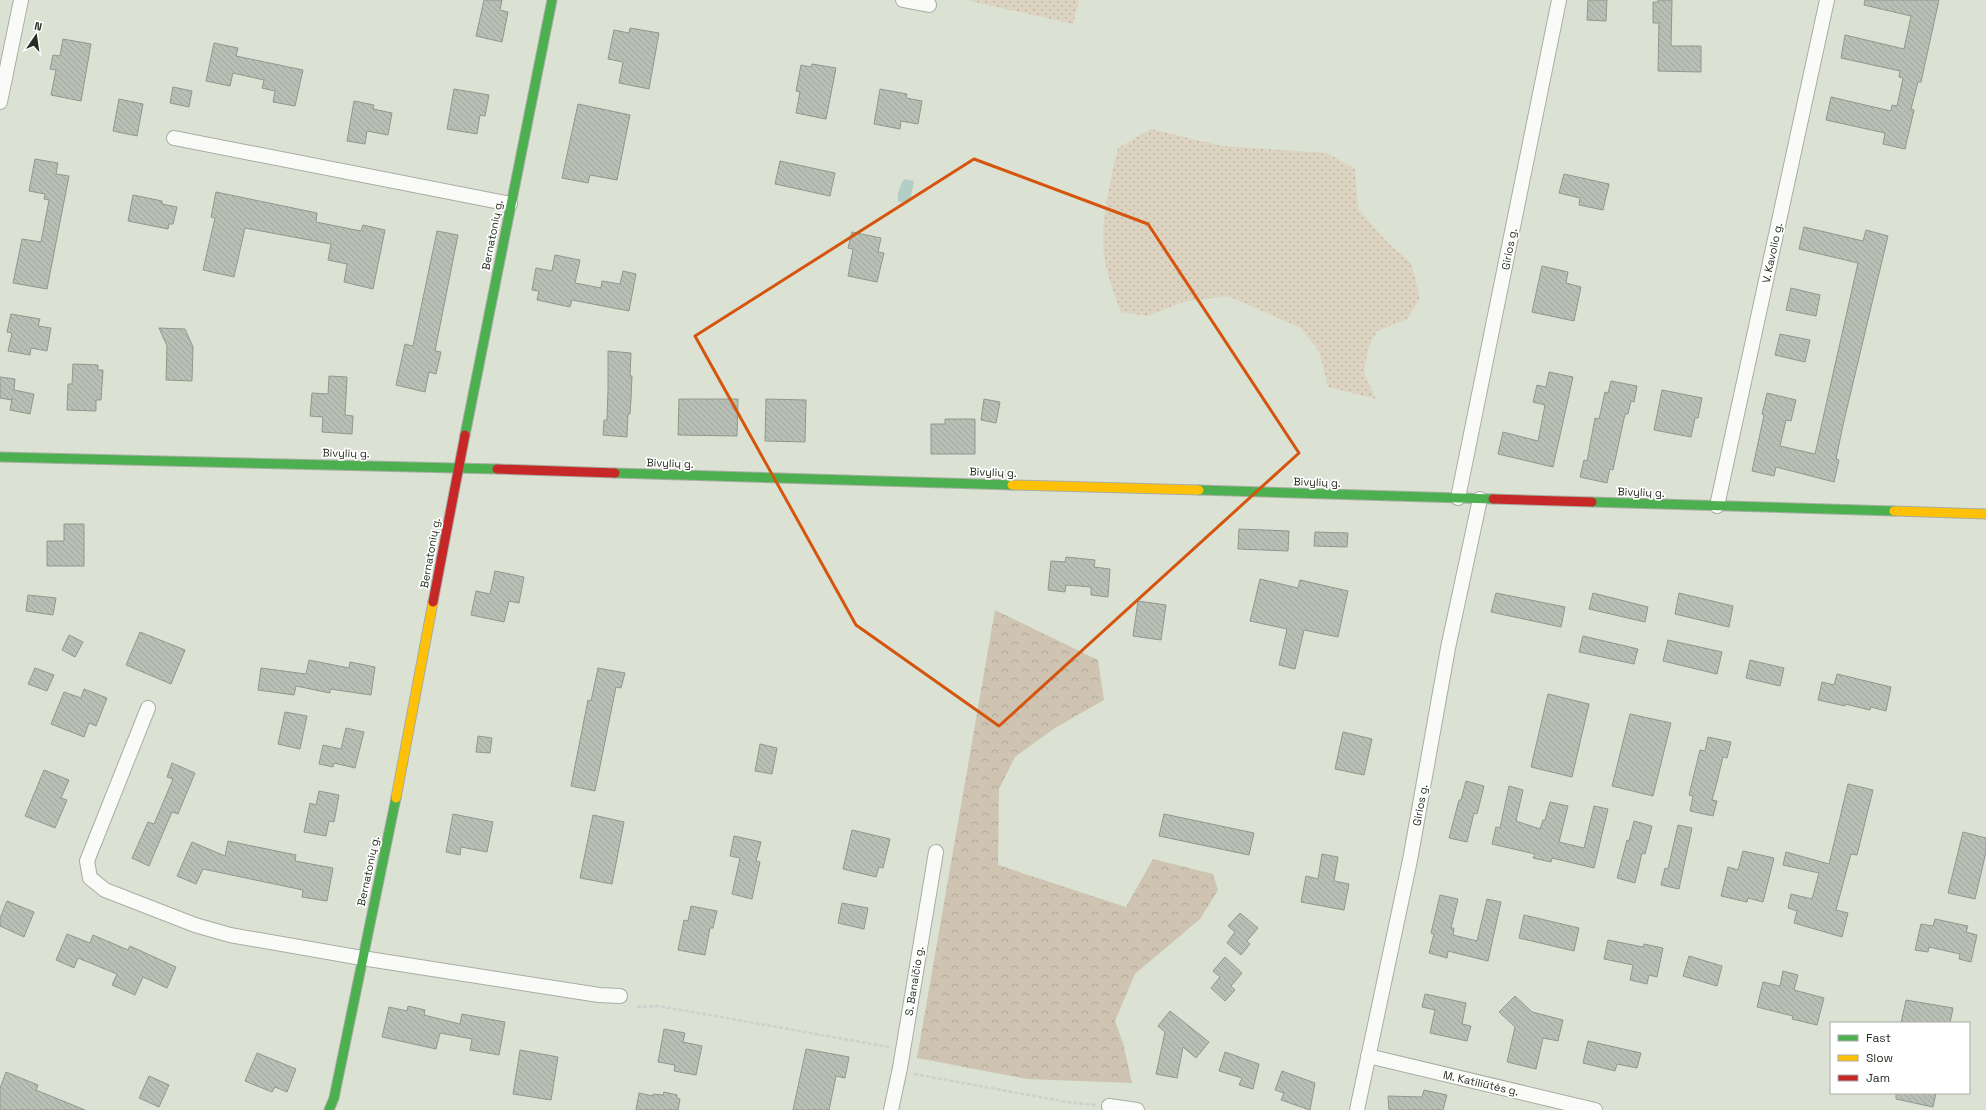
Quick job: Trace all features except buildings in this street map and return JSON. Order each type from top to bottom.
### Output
[{"type":"street","points":[[0,102],[20,0]]},
{"type":"street","name":"Bernatonių g.","points":[[329,1110],[334,1098],[408,738],[458,468],[552,0]]},
{"type":"street","points":[[903,0],[929,5]]},
{"type":"street","name":"Girios g.","points":[[1458,498],[1559,0]]},
{"type":"street","name":"V. Kavolio g.","points":[[1718,506],[1827,0]]},
{"type":"street","points":[[174,138],[510,204]]},
{"type":"street","name":"Bivylių g.","points":[[0,457],[458,468],[1986,514]]},
{"type":"street","name":"Girios g.","points":[[1357,1110],[1410,860],[1448,648],[1480,499]]},
{"type":"street","points":[[148,708],[87,861],[90,878],[105,890],[196,925],[230,935],[362,958],[599,995],[620,996]]},
{"type":"street","name":"S. Banaičio g.","points":[[891,1110],[900,1071],[936,852]]},
{"type":"street","name":"M. Katiliūtės g.","points":[[1368,1056],[1595,1110]]},
{"type":"street","points":[[1109,1106],[1137,1110]]},
{"type":"path","points":[[637,1007],[659,1006],[903,1050]]},
{"type":"path","points":[[900,1071],[1067,1102],[1109,1106]]},
{"type":"highlighted area","points":[[974,159],[1148,224],[1299,453],[999,726],[856,625],[695,336]]},
{"type":"shaded area","points":[[966,0],[1079,0],[1073,24]]},
{"type":"shaded area","points":[[1151,129],[1222,146],[1327,153],[1355,169],[1358,209],[1387,242],[1411,263],[1420,298],[1407,319],[1377,331],[1368,348],[1364,373],[1376,399],[1328,387],[1319,351],[1301,328],[1228,296],[1182,302],[1148,316],[1121,312],[1109,278],[1103,250],[1103,229],[1106,206],[1118,148]]},
{"type":"green space","points":[[995,610],[1098,660],[1104,700],[1055,728],[1015,757],[999,789],[998,865],[1126,907],[1153,859],[1213,874],[1218,890],[1200,919],[1135,974],[1115,1021],[1123,1043],[1132,1083],[1027,1079],[917,1058]]},
{"type":"water","points":[[905,179],[914,181],[910,201],[907,203],[898,201],[898,192]]},
{"type":"traffic: fast","points":[[465,435],[552,0]]},
{"type":"traffic: fast","points":[[0,457],[497,469]]},
{"type":"traffic: fast","points":[[615,473],[1012,485]]},
{"type":"traffic: fast","points":[[1199,490],[1493,499]]},
{"type":"traffic: fast","points":[[1592,502],[1894,511]]},
{"type":"traffic: fast","points":[[329,1110],[334,1098],[396,798]]},
{"type":"traffic: slow","points":[[1012,485],[1199,490]]},
{"type":"traffic: slow","points":[[1894,511],[1986,514]]},
{"type":"traffic: slow","points":[[396,798],[433,602]]},
{"type":"traffic: jam","points":[[433,602],[465,435]]},
{"type":"traffic: jam","points":[[497,469],[615,473]]},
{"type":"traffic: jam","points":[[1493,499],[1592,502]]}]
